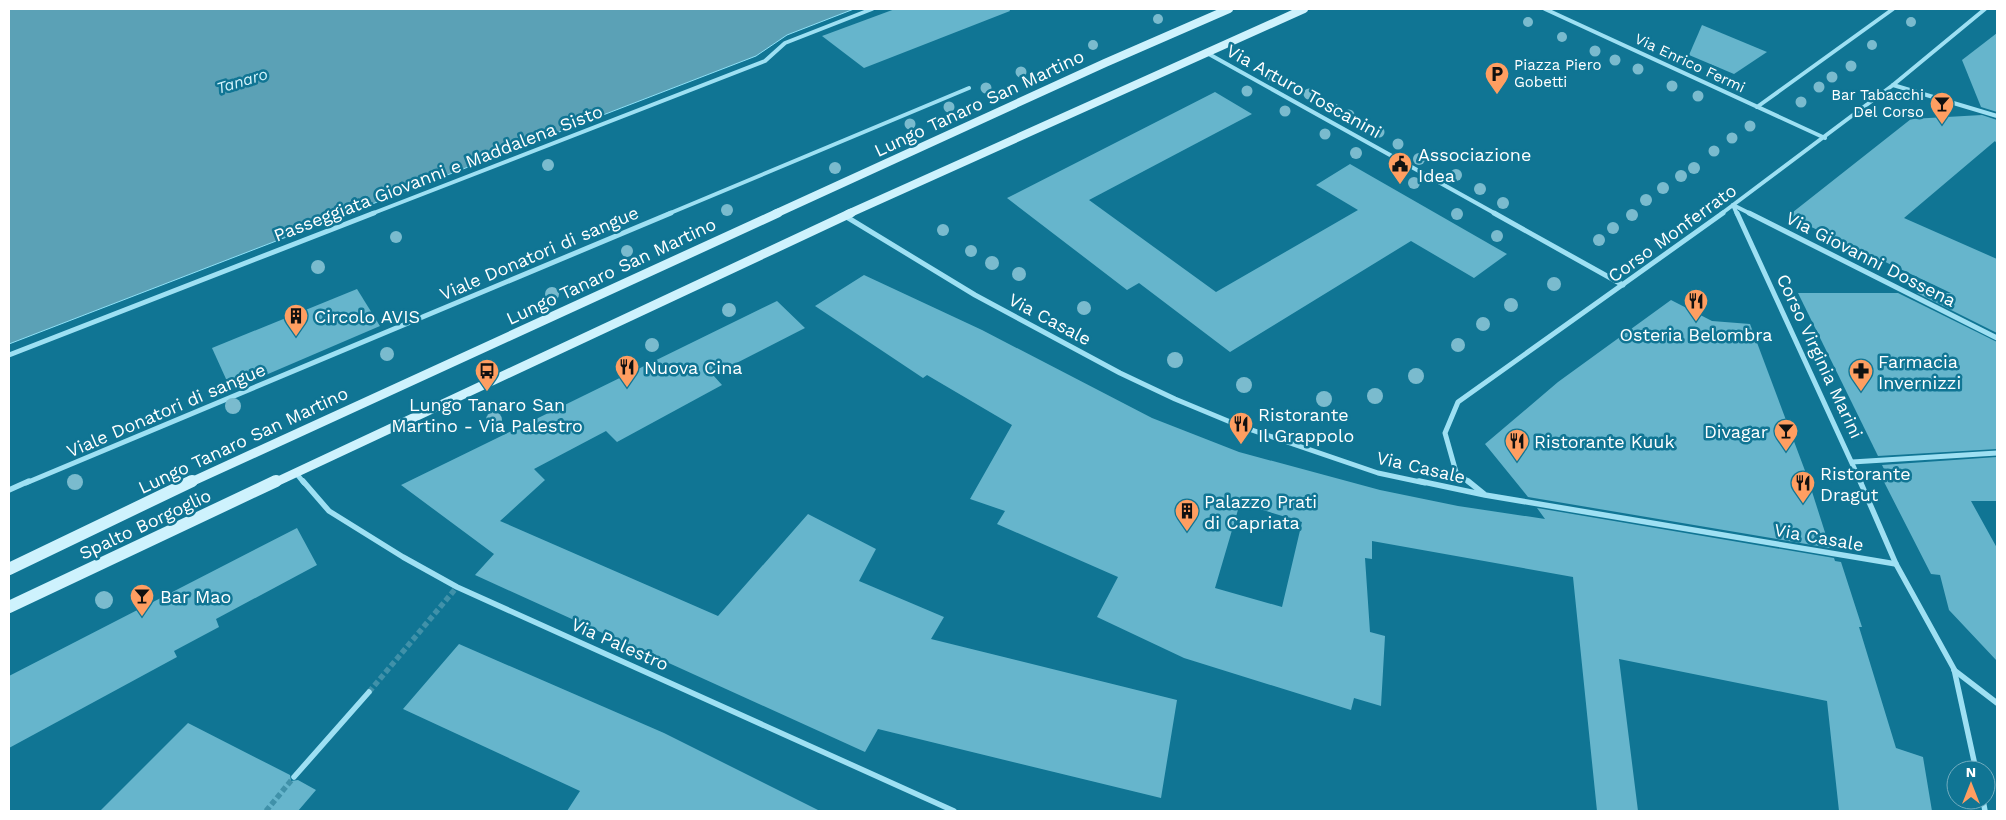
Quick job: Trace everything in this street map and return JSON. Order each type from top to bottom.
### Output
[{"type":"main road","name":"Lungo Tanaro San Martino","points":[[9,569],[209,473],[1105,63],[1229,9]]},
{"type":"main road","points":[[296,472],[845,216],[1304,9]]},
{"type":"main road","name":"Spalto Borgoglio","points":[[9,607],[296,472]]},
{"type":"street","name":"Passeggiata Giovanni e Maddalena Sisto","points":[[9,355],[766,61],[785,43],[872,9]]},
{"type":"street","name":"Via Enrico Fermi","points":[[1544,9],[1825,138]]},
{"type":"street","points":[[1757,107],[1893,9]]},
{"type":"street","name":"Corso Monferrato","points":[[1486,495],[1456,472],[1445,433],[1458,402],[1825,138],[1893,85],[1984,9]]},
{"type":"street","name":"Via Arturo Toscanini","points":[[1207,53],[1623,285]]},
{"type":"street","points":[[1893,85],[1997,116]]},
{"type":"street","name":"Viale Donatori di sangue","points":[[9,490],[969,88]]},
{"type":"street","name":"Via Giovanni Dossena","points":[[1733,204],[1997,338]]},
{"type":"street","name":"Corso Virginia Marini","points":[[1733,204],[1852,462],[1896,564],[1954,669],[1974,760]]},
{"type":"street","name":"Via Casale","points":[[845,216],[975,295],[1120,373],[1175,399],[1240,426],[1378,473],[1486,495],[1896,564]]},
{"type":"street","points":[[1852,462],[1997,453]]},
{"type":"street","name":"Via Palestro","points":[[296,472],[329,511],[403,557],[457,587],[954,811]]},
{"type":"street","points":[[1954,669],[1997,703]]},
{"type":"street","points":[[294,777],[369,692]]},
{"type":"water","name":"Tanaro","points":[[9,9],[854,9],[787,35],[756,56],[9,344]]},
{"type":"building","points":[[895,9],[1009,9],[1010,11],[864,68],[822,36]]},
{"type":"building","points":[[1702,25],[1767,52],[1734,74],[1689,55]]},
{"type":"building","points":[[1997,33],[1997,112],[1981,107],[1962,60]]},
{"type":"building","points":[[1215,92],[1252,114],[1089,200],[1216,292],[1358,210],[1316,185],[1350,164],[1507,254],[1474,278],[1411,241],[1230,352],[1139,283],[1127,290],[1007,198]]},
{"type":"building","points":[[1982,115],[1997,120],[1997,144],[1995,141],[1904,218],[1997,259],[1997,333],[1917,293],[1951,293],[1788,216],[1911,119]]},
{"type":"building","points":[[864,275],[982,330],[1152,418],[1239,452],[1380,490],[1458,506],[1545,519],[1537,508],[1834,558],[1835,561],[1841,562],[1862,627],[1859,627],[1896,748],[1923,757],[1932,811],[1839,811],[1827,701],[1619,659],[1638,811],[1597,811],[1573,577],[1372,541],[1372,559],[1365,558],[1370,632],[1385,636],[1381,706],[1354,698],[1351,710],[1184,658],[1097,617],[1118,577],[997,524],[1005,511],[970,499],[1012,425],[927,375],[923,378],[815,306]],"holes":[[[1240,503],[1302,522],[1282,607],[1215,588]]]},
{"type":"building","name":"Circolo AVIS","points":[[357,289],[380,326],[231,390],[212,348]]},
{"type":"building","points":[[1798,293],[1898,293],[1997,342],[1997,449],[1878,456]]},
{"type":"building","points":[[1671,300],[1712,321],[1750,324],[1807,476],[1830,548],[1528,497],[1485,444],[1558,382]]},
{"type":"building","points":[[777,301],[805,328],[713,375],[722,385],[617,442],[606,431],[534,469],[545,480],[500,521],[718,616],[808,514],[876,549],[859,581],[944,617],[931,639],[1177,700],[1161,798],[878,729],[865,752],[475,575],[494,554],[401,485]]},
{"type":"building","points":[[1997,457],[1997,501],[1971,501],[1997,548],[1997,661],[1949,610],[1940,575],[1931,574],[1882,478],[1889,479],[1882,465]]},
{"type":"building","points":[[297,528],[317,565],[216,619],[219,627],[174,651],[177,657],[9,748],[9,676]]},
{"type":"building","points":[[459,644],[664,733],[820,811],[567,811],[580,791],[403,709]]},
{"type":"building","points":[[188,723],[290,775],[291,781],[298,780],[316,790],[298,811],[100,811]]},
{"type":"tunnel","points":[[369,692],[457,587]]},
{"type":"tunnel","points":[[266,811],[294,777]]},
{"type":"place","name":"Piazza Piero Gobetti","points":[[1497,95]]},
{"type":"place","name":"Bar Tabacchi Del Corso","points":[[1942,125]]},
{"type":"place","name":"Associazione Idea","points":[[1400,185]]},
{"type":"place","name":"Osteria Belombra","points":[[1696,322]]},
{"type":"place","name":"Circolo AVIS","points":[[296,337]]},
{"type":"place","name":"Nuova Cina","points":[[627,388]]},
{"type":"place","name":"Lungo Tanaro San Martino - Via Palestro","points":[[487,392]]},
{"type":"place","name":"Farmacia Invernizzi","points":[[1861,392]]},
{"type":"place","name":"Ristorante Il Grappolo","points":[[1241,445]]},
{"type":"place","name":"Divagar","points":[[1786,452]]},
{"type":"place","name":"Ristorante Kuuk","points":[[1517,462]]},
{"type":"place","name":"Ristorante Dragut","points":[[1803,504]]},
{"type":"place","name":"Palazzo Prati di Capriata","points":[[1187,532]]},
{"type":"place","name":"Bar Mao","points":[[142,617]]}]
